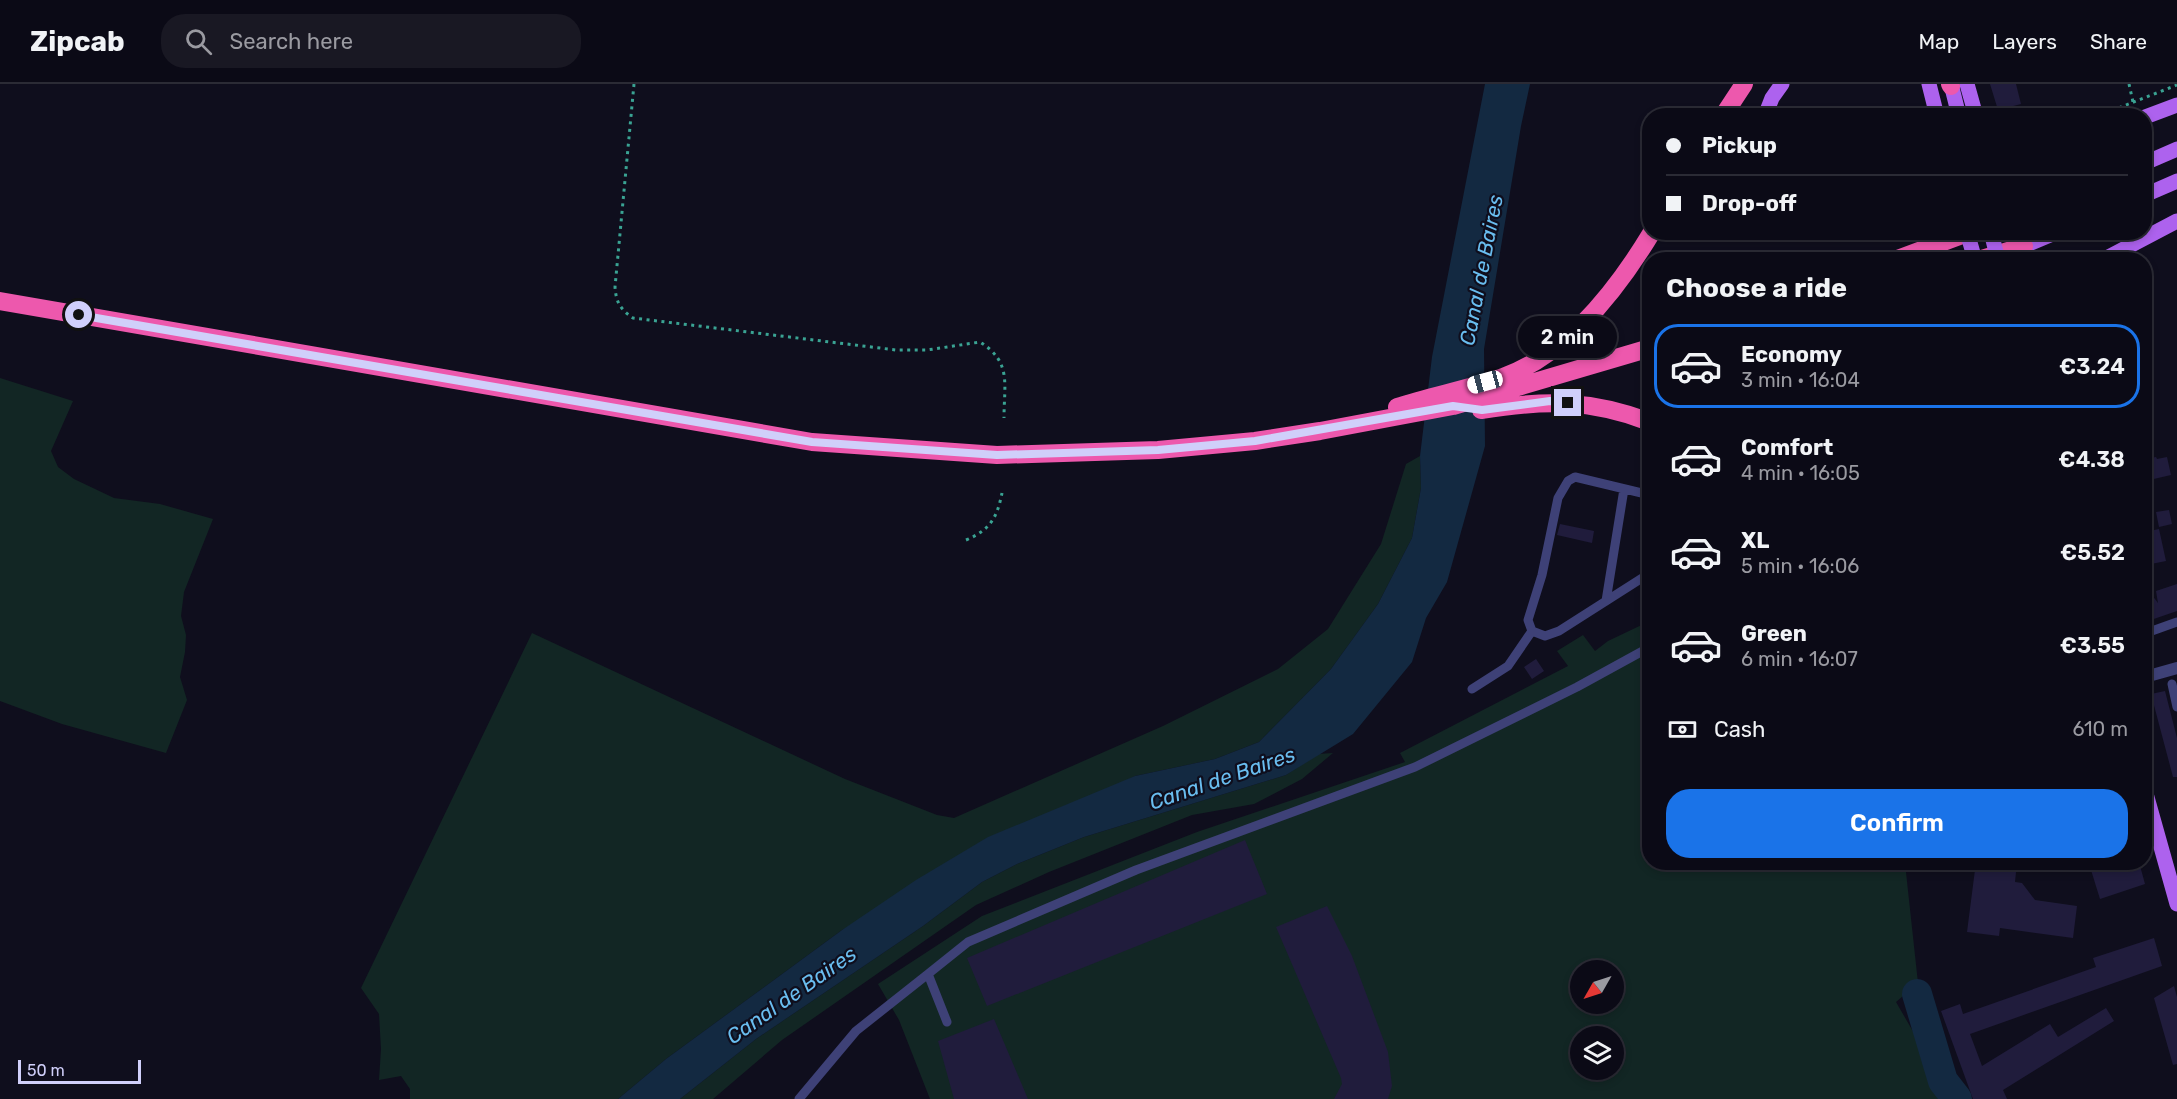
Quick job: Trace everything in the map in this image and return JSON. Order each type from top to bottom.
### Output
[{"type":"highway","points":[[1728,108],[1744,84]]},
{"type":"highway","points":[[1502,392],[1584,322],[1609,295],[1647,240]]},
{"type":"highway","points":[[1916,252],[1947,240]]},
{"type":"highway","points":[[2003,252],[2024,246]]},
{"type":"highway","points":[[0,300],[812,442],[997,455],[1158,450],[1255,441],[1320,431],[1405,410],[1502,392],[1550,401],[1604,407],[1642,419]]},
{"type":"highway","points":[[1405,410],[1453,406],[1642,350]]},
{"type":"main road","points":[[1768,108],[1782,84]]},
{"type":"main road","points":[[1929,84],[1935,108]]},
{"type":"main road","points":[[1955,85],[1958,108]]},
{"type":"main road","points":[[1955,85],[1971,108]]},
{"type":"main road","points":[[2152,114],[2177,105]]},
{"type":"main road","points":[[2152,160],[2177,149]]},
{"type":"main road","points":[[2152,192],[2177,181]]},
{"type":"main road","points":[[2152,234],[2177,221]]},
{"type":"main road","points":[[2012,252],[2038,240]]},
{"type":"main road","points":[[2118,252],[2141,240]]},
{"type":"main road","points":[[2152,815],[2177,904]]},
{"type":"street","points":[[2152,675],[2177,668]]},
{"type":"lane","points":[[1642,493],[1575,477],[1568,481],[1558,498],[1542,575],[1528,620],[1532,631],[1545,636],[1559,631],[1642,578]]},
{"type":"lane","points":[[1606,601],[1624,489]]},
{"type":"lane","points":[[2152,631],[2177,622]]},
{"type":"lane","points":[[1472,689],[1508,666],[1532,631]]},
{"type":"lane","points":[[800,1099],[856,1031],[968,942],[1136,870],[1415,767],[1577,687],[1642,651]]},
{"type":"lane","points":[[2172,684],[2177,707]]},
{"type":"lane","points":[[928,974],[946,1022]]},
{"type":"path","points":[[633,84],[615,287],[616,301],[624,312],[633,318],[896,350],[927,350],[980,342],[994,350],[1003,362],[1004,418]]},
{"type":"path","points":[[2128,84],[2133,102]]},
{"type":"path","points":[[2118,108],[2177,85]]},
{"type":"path","points":[[966,540],[989,527],[998,514],[1002,493]]},
{"type":"green space","points":[[0,378],[73,401],[51,451],[58,467],[74,479],[114,498],[160,504],[213,519],[184,592],[181,616],[186,635],[180,677],[187,700],[166,753],[62,724],[0,701]]},
{"type":"green space","points":[[1420,456],[1421,488],[1412,538],[1378,604],[1331,669],[1259,742],[1215,759],[1135,776],[842,930],[666,1059],[618,1099],[410,1099],[410,1089],[401,1076],[379,1080],[381,1049],[379,1014],[361,988],[532,633],[845,779],[937,815],[954,818],[1163,726],[1278,669],[1328,629],[1381,544],[1406,464]]},
{"type":"green space","points":[[1642,625],[1642,870],[1906,870],[1918,983],[1896,1002],[1952,1099],[930,1099],[899,1020],[878,984],[982,916],[1197,832],[1405,762],[1400,753],[1568,666],[1557,651],[1583,635],[1595,651],[1608,641]]},
{"type":"green space","points":[[1333,753],[1302,779],[1254,804],[1192,815],[1049,872],[976,905],[782,1040],[713,1099],[680,1099],[756,1039],[923,926],[982,882],[1017,864],[1084,837],[1286,775],[1318,754]]},
{"type":"water","name":"Canal de Baires","points":[[1485,84],[1530,84],[1484,349],[1485,446],[1447,582],[1426,618],[1412,662],[1353,734],[1286,775],[1084,837],[1017,864],[982,882],[923,926],[756,1039],[680,1099],[618,1099],[666,1059],[842,930],[916,880],[988,837],[1135,776],[1215,759],[1259,742],[1331,669],[1378,604],[1412,538],[1421,488],[1420,456],[1432,357]]},
{"type":"building","points":[[1990,84],[2016,84],[2021,104],[1997,108]]},
{"type":"building","points":[[2167,457],[2171,475],[2152,479],[2152,458]]},
{"type":"building","points":[[2169,510],[2172,524],[2159,527],[2156,512]]},
{"type":"building","points":[[1560,524],[1594,531],[1592,543],[1557,535]]},
{"type":"building","points":[[2159,529],[2166,561],[2152,564],[2152,530]]},
{"type":"building","points":[[2177,584],[2177,611],[2152,620],[2152,595],[2158,603],[2156,591]]},
{"type":"building","points":[[1536,659],[1544,671],[1532,679],[1524,667]]},
{"type":"building","points":[[2165,691],[2177,738],[2177,777],[2173,777],[2152,694]]},
{"type":"building","points":[[1245,840],[1267,894],[987,1006],[967,958]]},
{"type":"building","points":[[1975,870],[2016,870],[2015,882],[2022,883],[2035,900],[2077,906],[2073,938],[2000,928],[1999,936],[1967,932]]},
{"type":"building","points":[[2091,870],[2141,870],[2145,884],[2100,899]]},
{"type":"building","points":[[1327,906],[1352,956],[1388,1052],[1392,1086],[1388,1099],[1334,1099],[1342,1084],[1341,1078],[1276,927]]},
{"type":"building","points":[[2154,938],[2162,966],[1970,1034],[1982,1066],[2050,1024],[2058,1037],[2106,1008],[2114,1021],[2003,1090],[2007,1099],[1973,1099],[1941,1011],[1960,1004],[1963,1014],[2096,967],[2093,958]]},
{"type":"building","points":[[2174,986],[2177,997],[2177,1064],[2173,1065],[2154,998]]},
{"type":"building","points":[[994,1019],[1028,1099],[954,1099],[938,1041]]},
{"type":"waterway","points":[[1917,994],[1943,1081],[1957,1099]]},
{"type":"route","points":[[79,315],[812,442],[997,455],[1158,450],[1255,441],[1453,406],[1482,410],[1550,401],[1568,403]]}]
